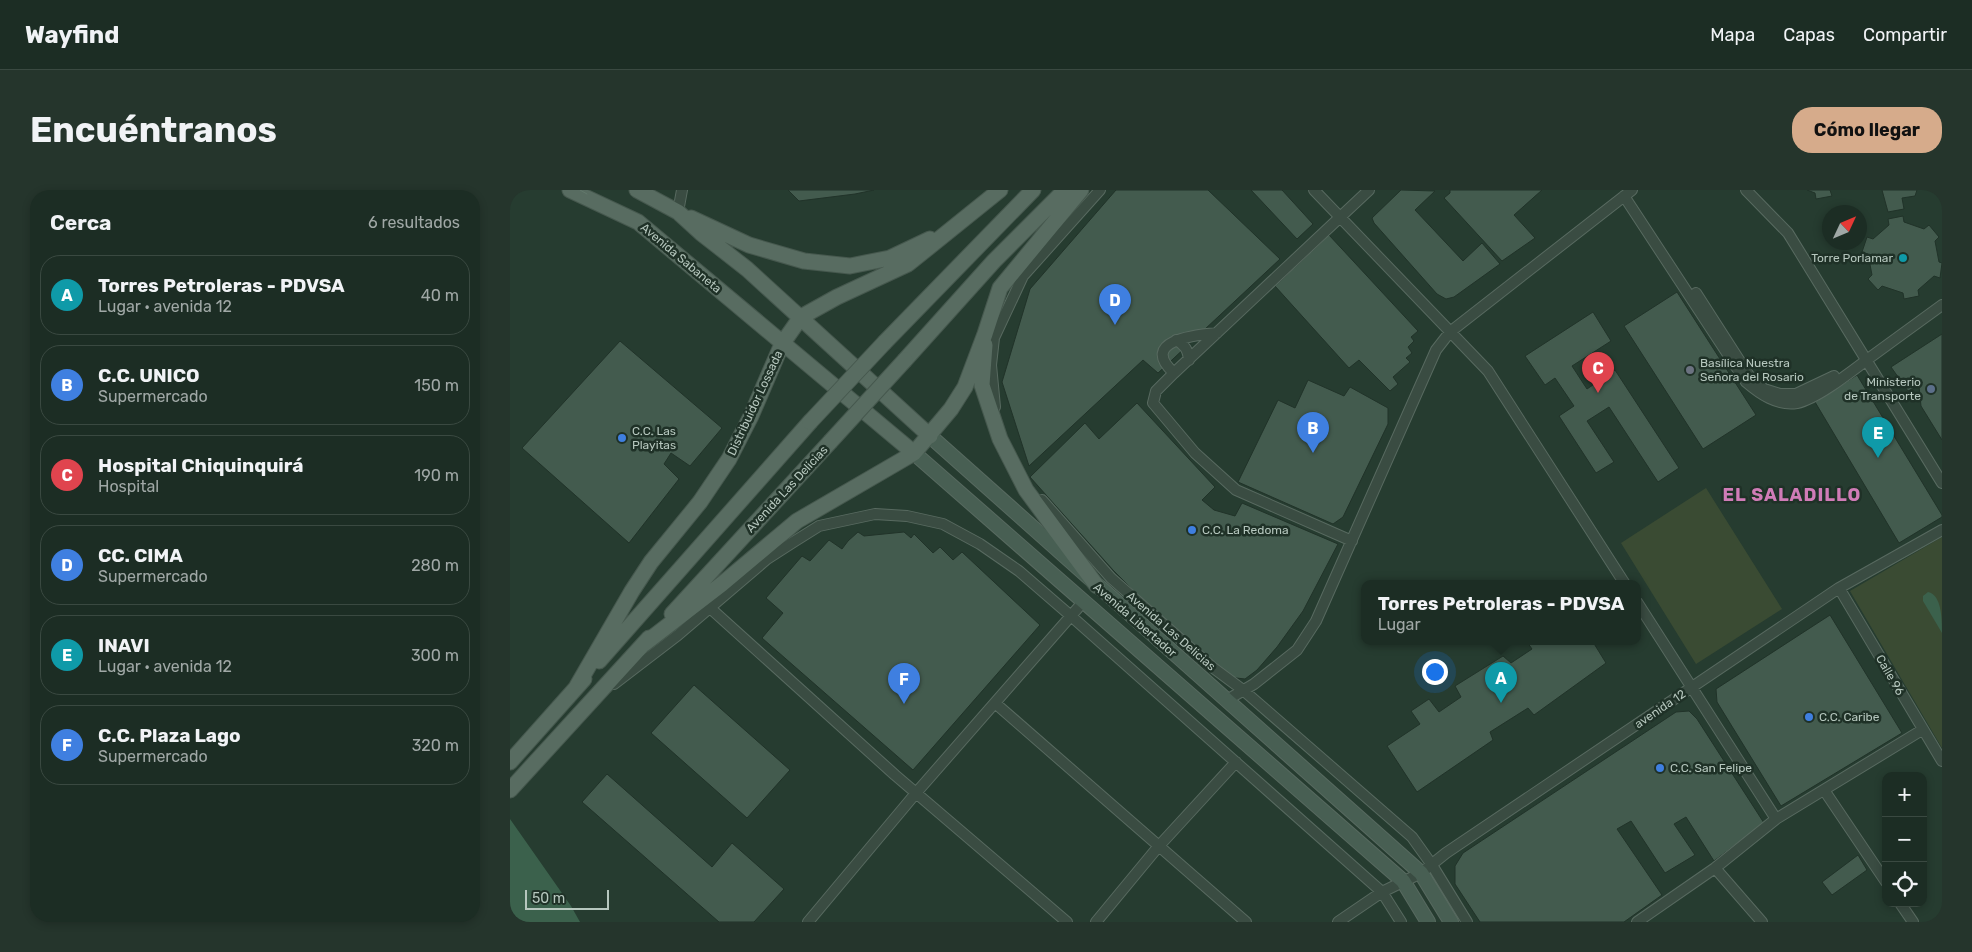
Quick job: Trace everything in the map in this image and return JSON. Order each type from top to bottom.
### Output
[{"type":"main road","name":"Avenida Sabaneta","points":[[570,190],[638,222],[782,344]]},
{"type":"main road","points":[[637,190],[678,212],[748,244],[804,262],[850,266],[890,258],[956,227]]},
{"type":"main road","name":"Distribuidor Lossada","points":[[578,686],[632,591],[651,562],[700,502],[730,459],[752,416],[782,344],[805,321],[837,297],[908,264],[1000,190]]},
{"type":"main road","name":"Avenida Las Delicias","points":[[510,762],[810,422],[1033,190]]},
{"type":"main road","name":"Avenida Las Delicias","points":[[510,790],[906,360],[994,261],[1065,190]]},
{"type":"main road","points":[[644,644],[722,584],[797,522],[914,453],[951,409],[964,387],[985,334],[1000,288],[1081,190]]},
{"type":"main road","points":[[678,212],[701,233],[747,269],[805,321]]},
{"type":"main road","name":"Avenida Libertador","points":[[805,321],[1097,586],[1227,700],[1426,869],[1451,922]]},
{"type":"main road","points":[[985,334],[982,384],[1000,440],[1026,490],[1097,586]]},
{"type":"main road","name":"Avenida Libertador","points":[[782,344],[914,453],[1403,881],[1428,922]]},
{"type":"street","points":[[678,212],[682,190]]},
{"type":"street","name":"Avenida Las Delicias","points":[[1100,190],[1023,276],[994,338],[991,365],[994,403],[1009,446],[1030,486],[1112,578],[1212,667],[1243,690],[1412,837],[1426,869],[1467,922]]},
{"type":"street","points":[[1314,190],[1488,371],[1623,580]]},
{"type":"street","points":[[1352,541],[1236,490],[1195,453],[1153,403],[1156,391],[1174,373],[1369,190]]},
{"type":"street","points":[[1746,190],[1788,233],[1942,483]]},
{"type":"street","points":[[1227,700],[1254,684],[1298,650],[1316,621],[1436,350],[1450,332],[1628,193],[1746,382],[1761,396],[1780,402],[1798,403],[1825,390],[1942,305]]},
{"type":"street","points":[[1174,373],[1164,364],[1162,355],[1167,346],[1176,340],[1191,336],[1217,333]]},
{"type":"street","points":[[1176,340],[1183,344],[1188,352],[1189,360]]},
{"type":"street","points":[[589,703],[678,635],[767,559],[819,526],[875,514],[907,516],[943,524],[980,544],[1019,571],[1071,616],[1382,892],[1401,922]]},
{"type":"street","name":"avenida 12","points":[[1338,922],[1382,892],[1426,869],[1446,853],[1839,588],[1942,530]]},
{"type":"street","name":"Calle 96","points":[[1839,588],[1942,761]]},
{"type":"street","points":[[808,922],[916,792],[1084,602]]},
{"type":"street","points":[[710,608],[916,792],[1067,922]]},
{"type":"street","points":[[1641,608],[1776,819]]},
{"type":"street","points":[[995,703],[1246,922]]},
{"type":"street","points":[[1637,922],[1715,868],[1776,819],[1922,730]]},
{"type":"street","points":[[1096,922],[1158,847],[1236,762]]},
{"type":"street","points":[[1824,790],[1882,876]]},
{"type":"street","points":[[1715,868],[1762,922]]},
{"type":"street","points":[[1903,907],[1912,922]]},
{"type":"shaded area","points":[[1706,488],[1782,609],[1696,664],[1621,543]]},
{"type":"shaded area","points":[[1942,537],[1942,748],[1850,591]]},
{"type":"shaded area","points":[[1928,592],[1933,594],[1939,603],[1942,633],[1923,601],[1923,596]]},
{"type":"shaded area","points":[[510,819],[571,906],[580,922],[510,922]]},
{"type":"building","points":[[788,190],[874,190],[799,201]]},
{"type":"building","points":[[1116,190],[1208,190],[1280,259],[1158,373],[1143,360],[1029,466],[1002,382],[1030,289]]},
{"type":"building","points":[[1251,190],[1282,190],[1313,224],[1297,239]]},
{"type":"building","points":[[1401,190],[1435,191],[1415,210],[1463,261],[1482,243],[1500,264],[1454,297],[1446,299],[1437,294],[1374,223],[1372,218]]},
{"type":"building","points":[[1450,190],[1542,190],[1514,215],[1535,238],[1502,261],[1444,198],[1450,193]]},
{"type":"building","points":[[1807,190],[1830,190],[1832,196],[1816,199],[1815,193]]},
{"type":"building","points":[[1882,190],[1917,190],[1915,196],[1902,198],[1904,209],[1888,212]]},
{"type":"building","name":"Torre Porlamar","points":[[1903,216],[1904,222],[1924,229],[1929,225],[1939,237],[1935,241],[1939,262],[1942,263],[1940,278],[1934,276],[1918,290],[1919,296],[1904,299],[1903,293],[1882,286],[1878,290],[1868,279],[1872,275],[1868,254],[1862,252],[1863,250],[1867,250],[1867,237],[1873,239],[1889,225],[1888,219]]},
{"type":"building","points":[[1329,235],[1418,331],[1411,337],[1414,341],[1408,347],[1412,353],[1406,358],[1410,362],[1393,377],[1398,384],[1390,391],[1359,360],[1349,368],[1275,286]]},
{"type":"building","name":"Basílica Nuestra Señora del Rosario","points":[[1677,292],[1756,415],[1703,449],[1624,326]]},
{"type":"building","points":[[1593,312],[1611,341],[1572,366],[1587,389],[1615,370],[1679,468],[1658,482],[1609,407],[1587,421],[1614,462],[1596,473],[1559,416],[1574,406],[1555,378],[1545,385],[1525,356]]},
{"type":"building","name":"Ministerio de Transporte","points":[[1942,334],[1942,440],[1921,406],[1919,386],[1908,391],[1891,367]]},
{"type":"building","name":"C.C. Las Playitas","points":[[620,341],[722,428],[690,466],[671,453],[664,464],[679,479],[629,543],[522,448]]},
{"type":"building","points":[[1857,375],[1942,515],[1942,517],[1899,543],[1815,402]]},
{"type":"building","points":[[1308,380],[1344,396],[1350,387],[1388,408],[1388,424],[1343,517],[1333,524],[1238,482],[1278,400],[1295,408]]},
{"type":"building","name":"C.C. La Redoma","points":[[1137,403],[1215,487],[1202,500],[1214,510],[1235,516],[1242,503],[1338,544],[1303,611],[1277,647],[1257,670],[1245,679],[1228,677],[1182,639],[1113,570],[1030,477],[1085,423],[1099,439]]},
{"type":"building","points":[[858,532],[864,536],[904,532],[911,538],[914,534],[933,553],[940,547],[953,560],[962,552],[1040,625],[913,770],[762,638],[783,613],[766,598],[802,556],[810,561],[829,540],[842,549]]},
{"type":"building","name":"C.C. Caribe","points":[[1830,615],[1902,733],[1781,806],[1717,702],[1716,689]]},
{"type":"building","points":[[1529,645],[1595,645],[1606,663],[1534,715],[1528,708],[1490,732],[1493,740],[1417,792],[1387,746],[1420,724],[1411,711],[1429,699],[1439,712],[1461,697],[1455,686],[1503,656],[1511,663],[1532,649]]},
{"type":"building","points":[[694,685],[790,770],[747,818],[651,733]]},
{"type":"building","name":"C.C. San Felipe","points":[[1689,711],[1697,719],[1764,823],[1714,861],[1686,817],[1674,824],[1695,855],[1665,873],[1631,821],[1617,829],[1662,895],[1624,922],[1480,922],[1455,884],[1455,866],[1463,853],[1676,712]]},
{"type":"building","points":[[607,774],[712,867],[732,843],[784,889],[754,922],[719,922],[582,802]]},
{"type":"building","points":[[1858,855],[1867,870],[1832,895],[1822,882]]},
{"type":"tram line","points":[[580,190],[587,194]]},
{"type":"place","name":"Torre Porlamar","points":[[1903,258]]},
{"type":"place","name":"CC. CIMA","points":[[1115,325]]},
{"type":"place","name":"Basílica Nuestra Señora del Rosario","points":[[1690,370]]},
{"type":"place","name":"Ministerio de Transporte","points":[[1931,389]]},
{"type":"place","name":"Hospital Chiquinquirá","points":[[1598,393]]},
{"type":"place","name":"C.C. Las Playitas","points":[[622,438]]},
{"type":"place","name":"C.C. UNICO","points":[[1313,453]]},
{"type":"place","name":"INAVI","points":[[1878,458]]},
{"type":"place","name":"C.C. La Redoma","points":[[1192,530]]},
{"type":"place","name":"Torres Petroleras - PDVSA","points":[[1501,703]]},
{"type":"place","name":"C.C. Plaza Lago","points":[[904,704]]},
{"type":"place","name":"C.C. Caribe","points":[[1809,717]]},
{"type":"place","name":"C.C. San Felipe","points":[[1660,768]]},
{"type":"district","name":"EL SALADILLO","points":[[1792,495]]}]
